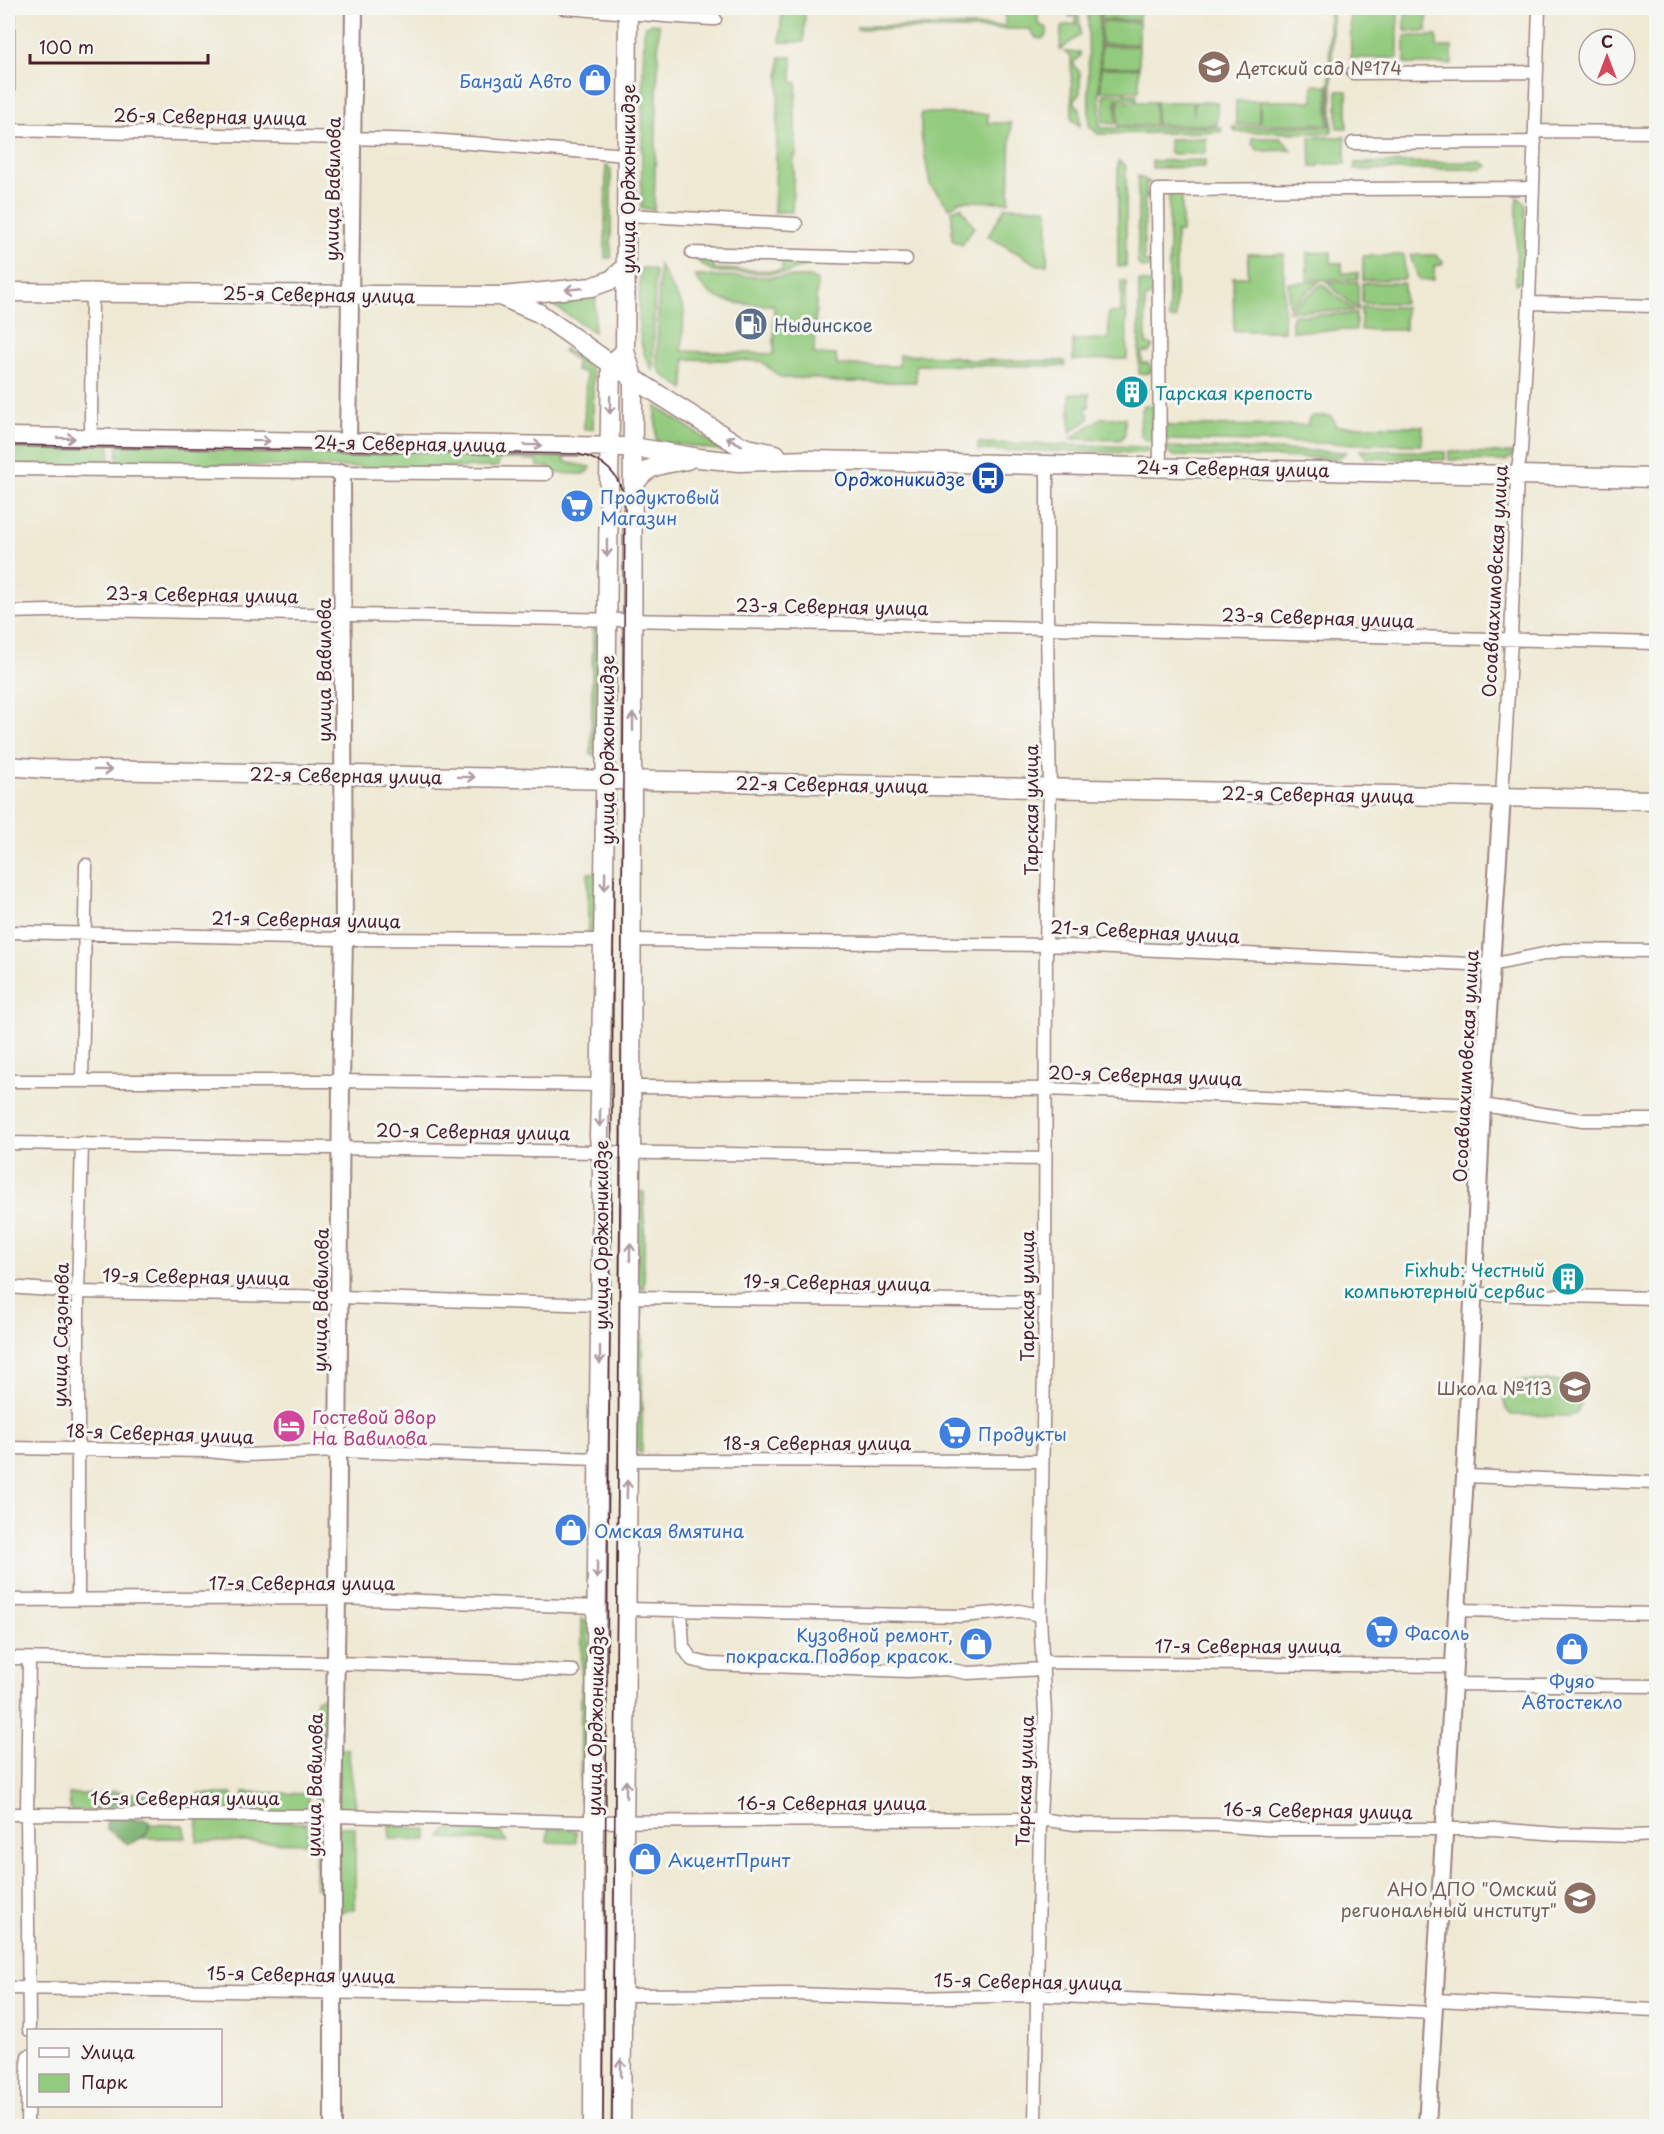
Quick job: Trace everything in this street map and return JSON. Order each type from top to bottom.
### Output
[{"type":"main road","name":"улица Орджоникидзе","points":[[621,2127],[621,1995],[626,1821],[633,781],[633,377],[625,351],[628,10]]},
{"type":"main road","points":[[500,296],[592,287],[611,280],[626,267]]},
{"type":"main road","name":"25-я Северная улица","points":[[8,292],[500,296],[539,313],[611,364]]},
{"type":"main road","points":[[611,364],[625,351]]},
{"type":"main road","name":"улица Орджоникидзе","points":[[593,2127],[594,1821],[602,1168],[599,1151],[611,364]]},
{"type":"main road","name":"24-я Северная улица","points":[[611,364],[735,443],[761,452],[810,460]]},
{"type":"main road","name":"24-я Северная улица","points":[[8,437],[633,447],[699,458],[749,462],[810,460],[1656,478]]},
{"type":"main road","points":[[633,487],[640,475],[654,466],[699,458]]},
{"type":"main road","name":"22-я Северная улица","points":[[8,766],[55,769],[633,781],[1656,800]]},
{"type":"street","points":[[8,8],[8,104]]},
{"type":"street","name":"улица Вавилова","points":[[348,442],[354,8]]},
{"type":"street","points":[[563,8],[628,10],[663,17],[716,19]]},
{"type":"street","name":"Осоавиахимовская улица","points":[[1426,2127],[1465,1476],[1482,1105],[1511,640],[1517,474],[1521,452],[1529,303],[1539,8]]},
{"type":"street","points":[[1353,73],[1537,72]]},
{"type":"street","name":"26-я Северная улица","points":[[8,130],[430,140],[627,155]]},
{"type":"street","points":[[1353,143],[1656,132]]},
{"type":"street","points":[[1160,467],[1158,190],[1533,188]]},
{"type":"street","points":[[627,215],[796,224]]},
{"type":"street","points":[[692,253],[906,260]]},
{"type":"street","points":[[91,427],[92,292]]},
{"type":"street","points":[[1529,303],[1656,306]]},
{"type":"street","name":"Тарская улица","points":[[1035,2127],[1040,1819],[1045,1714],[1040,1615],[1045,1302],[1046,945],[1050,789],[1047,465]]},
{"type":"street","name":"24-я Северная улица","points":[[8,469],[546,474]]},
{"type":"street","name":"улица Вавилова","points":[[333,2127],[333,1816],[344,939],[342,473]]},
{"type":"street","name":"23-я Северная улица","points":[[8,612],[91,610],[633,620],[1656,643]]},
{"type":"street","points":[[82,1081],[86,865]]},
{"type":"street","name":"21-я Северная улица","points":[[8,932],[344,939],[604,940]]},
{"type":"street","name":"21-я Северная улица","points":[[631,940],[1046,945],[1491,965],[1563,950],[1656,951]]},
{"type":"street","points":[[8,1081],[341,1081],[601,1085]]},
{"type":"street","name":"20-я Северная улица","points":[[630,1087],[1045,1089],[1482,1105],[1583,1120],[1656,1120]]},
{"type":"street","name":"20-я Северная улица","points":[[8,1143],[341,1146],[1045,1159]]},
{"type":"street","name":"улица Сазонова","points":[[78,1600],[78,1292],[82,1143]]},
{"type":"street","name":"19-я Северная улица","points":[[8,1287],[78,1292],[600,1305]]},
{"type":"street","points":[[1473,1294],[1656,1298]]},
{"type":"street","name":"19-я Северная улица","points":[[629,1297],[1045,1302]]},
{"type":"street","name":"18-я Северная улица","points":[[8,1448],[208,1450],[244,1455],[337,1450],[599,1458]]},
{"type":"street","name":"18-я Северная улица","points":[[627,1460],[1042,1461]]},
{"type":"street","points":[[1465,1476],[1656,1483]]},
{"type":"street","name":"17-я Северная улица","points":[[8,1600],[337,1598],[597,1607]]},
{"type":"street","points":[[626,1609],[961,1616],[1019,1611],[1040,1615]]},
{"type":"street","name":"17-я Северная улица","points":[[681,1610],[683,1647],[692,1660],[710,1664],[908,1671],[932,1669],[968,1673],[1043,1665],[1307,1663],[1453,1666]]},
{"type":"street","points":[[1456,1610],[1656,1614]]},
{"type":"street","points":[[8,1658],[335,1663],[573,1671]]},
{"type":"street","points":[[29,1659],[27,1814],[29,2029]]},
{"type":"street","points":[[1452,1684],[1656,1686]]},
{"type":"street","name":"16-я Северная улица","points":[[8,1814],[333,1816],[594,1821],[1040,1819],[1075,1824],[1216,1825],[1267,1829],[1495,1829],[1557,1834],[1656,1835]]},
{"type":"street","name":"15-я Северная улица","points":[[8,1988],[594,1996]]},
{"type":"street","name":"15-я Северная улица","points":[[621,1995],[794,1994],[914,1998],[1038,1995],[1656,2010]]},
{"type":"street","points":[[27,2107],[27,2127]]},
{"type":"green space","points":[[782,8],[805,8],[804,42],[780,42]]},
{"type":"green space","points":[[1005,8],[1038,8],[1038,24],[1047,28],[1047,35],[1042,39],[1036,38],[1030,29],[857,29],[857,26],[1005,26]]},
{"type":"green space","points":[[1069,8],[1079,8],[1080,35],[1060,50],[1061,28],[1065,25],[1076,24],[1076,17],[1069,17]]},
{"type":"green space","points":[[1088,8],[1099,8],[1100,128],[1222,127],[1221,132],[1098,134],[1089,126]]},
{"type":"green space","points":[[1101,8],[1139,8],[1139,20],[1101,20]]},
{"type":"green space","points":[[1329,8],[1332,8],[1332,131],[1328,133],[1236,132],[1232,127],[1330,126]]},
{"type":"green space","points":[[1350,9],[1398,9],[1398,58],[1351,58]]},
{"type":"green space","points":[[1405,9],[1427,9],[1427,31],[1405,31]]},
{"type":"green space","points":[[1101,22],[1139,22],[1139,44],[1101,44]]},
{"type":"green space","points":[[652,23],[659,24],[654,210],[641,208],[644,31],[646,26]]},
{"type":"green space","points":[[1405,36],[1437,36],[1437,47],[1452,47],[1452,64],[1405,64]]},
{"type":"green space","points":[[1101,46],[1139,46],[1139,67],[1101,67]]},
{"type":"green space","points":[[1064,52],[1080,52],[1074,66],[1080,72],[1080,93],[1075,98],[1075,103],[1080,109],[1080,126],[1072,120],[1071,57]]},
{"type":"green space","points":[[780,57],[792,57],[792,82],[797,83],[796,156],[794,157],[792,212],[774,212]]},
{"type":"green space","points":[[1101,68],[1139,68],[1139,91],[1101,91]]},
{"type":"green space","points":[[1313,85],[1328,85],[1328,124],[1260,124],[1260,101],[1313,101]]},
{"type":"green space","points":[[1337,91],[1347,91],[1347,128],[1337,128]]},
{"type":"green space","points":[[1104,94],[1137,94],[1137,99],[1116,99],[1116,124],[1103,123]]},
{"type":"green space","points":[[1236,101],[1259,101],[1259,124],[1236,124]]},
{"type":"green space","points":[[1118,102],[1155,102],[1155,125],[1118,126]]},
{"type":"green space","points":[[1156,102],[1193,102],[1194,115],[1194,102],[1217,102],[1217,125],[1156,125]]},
{"type":"green space","points":[[921,113],[988,114],[988,123],[1011,123],[1009,202],[959,201],[950,208],[930,185],[921,134]]},
{"type":"green space","points":[[1310,137],[1345,137],[1345,164],[1319,164],[1318,167],[1311,167]]},
{"type":"green space","points":[[1206,138],[1206,151],[1202,154],[1172,154],[1169,151],[1169,139]]},
{"type":"green space","points":[[1252,138],[1281,138],[1291,150],[1259,151],[1252,144]]},
{"type":"green space","points":[[1205,160],[1205,167],[1152,168],[1152,161]]},
{"type":"green space","points":[[1118,161],[1126,166],[1126,266],[1118,267]]},
{"type":"green space","points":[[1481,162],[1487,166],[1481,169],[1355,170],[1355,163]]},
{"type":"green space","points":[[606,164],[611,170],[611,258],[605,258]]},
{"type":"green space","points":[[1138,176],[1151,183],[1146,183],[1146,194],[1150,194],[1150,197],[1145,197],[1144,262],[1155,263],[1151,268],[1142,268],[1138,264]]},
{"type":"green space","points":[[1169,192],[1182,192],[1182,232],[1176,232],[1176,319],[1169,319]]},
{"type":"green space","points":[[1517,197],[1525,203],[1524,279],[1516,284]]},
{"type":"green space","points":[[961,207],[974,227],[962,245],[952,240],[952,210]]},
{"type":"green space","points":[[1005,207],[1046,208],[1048,212],[1047,265],[1038,265],[988,236]]},
{"type":"green space","points":[[1331,252],[1331,263],[1342,263],[1342,273],[1358,273],[1358,279],[1307,280],[1307,253]]},
{"type":"green space","points":[[1248,254],[1284,254],[1284,331],[1234,331],[1233,277],[1248,277]]},
{"type":"green space","points":[[1404,255],[1405,279],[1363,280],[1363,256]]},
{"type":"green space","points":[[1410,255],[1436,255],[1443,261],[1442,265],[1434,266],[1434,280],[1419,280]]},
{"type":"green space","points":[[695,259],[714,259],[714,269],[782,271],[782,261],[811,261],[811,263],[787,273],[713,272]]},
{"type":"green space","points":[[659,265],[684,309],[682,351],[774,354],[774,305],[740,304],[720,299],[702,286],[695,276],[810,277],[817,281],[814,354],[836,355],[837,365],[899,366],[899,355],[951,356],[970,360],[1065,361],[1065,366],[916,365],[916,382],[835,382],[814,378],[781,378],[761,361],[685,359],[684,389],[663,375],[657,366]]},
{"type":"green space","points":[[642,268],[655,271],[653,371],[640,336],[640,271]]},
{"type":"green space","points":[[1121,281],[1126,281],[1127,359],[1073,360],[1073,340],[1109,339],[1108,313],[1121,312]]},
{"type":"green space","points":[[1139,281],[1151,283],[1154,290],[1149,297],[1145,298],[1146,344],[1153,346],[1149,352],[1142,352],[1142,363],[1148,363],[1152,370],[1149,373],[1139,374]]},
{"type":"green space","points":[[1319,282],[1289,307],[1288,283]]},
{"type":"green space","points":[[1326,282],[1358,282],[1358,310]]},
{"type":"green space","points":[[1362,283],[1404,283],[1404,303],[1362,303]]},
{"type":"green space","points":[[1322,284],[1355,311],[1288,311]]},
{"type":"green space","points":[[596,294],[594,332],[551,304],[548,298]]},
{"type":"green space","points":[[1361,307],[1405,307],[1405,330],[1361,330]]},
{"type":"green space","points":[[1356,314],[1356,330],[1292,331],[1292,315]]},
{"type":"green space","points":[[565,349],[590,368],[593,376],[593,429],[584,429],[586,375],[584,372],[576,371],[576,361],[563,351]]},
{"type":"green space","points":[[1070,394],[1089,394],[1089,407],[1086,407],[1086,413],[1089,414],[1089,419],[1070,432]]},
{"type":"green space","points":[[1145,405],[1153,405],[1153,441],[1146,441],[1140,435],[1141,411]]},
{"type":"green space","points":[[656,406],[724,451],[656,441]]},
{"type":"green space","points":[[1313,416],[1330,416],[1335,426],[1423,426],[1422,445],[1168,440],[1165,437],[1165,424],[1168,426],[1308,425],[1308,420]]},
{"type":"green space","points":[[1101,418],[1125,418],[1125,434],[1120,440],[1070,439]]},
{"type":"green space","points":[[118,442],[565,455],[565,462],[590,467],[590,470],[583,474],[549,473],[550,467],[538,467],[537,460],[499,459],[498,467],[117,464]]},
{"type":"green space","points":[[978,443],[1149,447],[1145,453],[978,450]]},
{"type":"green space","points":[[8,444],[110,445],[109,466],[8,465]]},
{"type":"green space","points":[[1166,447],[1346,452],[1339,458],[1174,456],[1166,451]]},
{"type":"green space","points":[[1360,450],[1445,452],[1445,460],[1366,458]]},
{"type":"green space","points":[[1449,452],[1513,453],[1512,457],[1505,461],[1449,460]]},
{"type":"green space","points":[[593,629],[598,629],[596,755],[591,755]]},
{"type":"green space","points":[[588,873],[596,873],[595,933],[588,933]]},
{"type":"green space","points":[[638,1192],[644,1192],[644,1290],[637,1283]]},
{"type":"green space","points":[[642,1307],[642,1453],[638,1452],[636,1446],[638,1310]]},
{"type":"green space","points":[[1512,1381],[1574,1381],[1581,1388],[1579,1409],[1570,1416],[1512,1415],[1505,1406],[1504,1399],[1505,1388]]},
{"type":"green space","points":[[582,1619],[589,1624],[586,1801],[580,1800]]},
{"type":"green space","points":[[325,1697],[323,1813],[316,1813],[316,1699]]},
{"type":"green space","points":[[338,1748],[348,1750],[357,1814],[337,1813]]},
{"type":"green space","points":[[112,1791],[138,1794],[149,1805],[147,1810],[117,1804],[101,1811],[92,1810],[96,1800]]},
{"type":"green space","points":[[244,1792],[308,1794],[307,1813],[243,1812]]},
{"type":"green space","points":[[69,1794],[187,1795],[186,1812],[70,1811]]},
{"type":"green space","points":[[197,1794],[233,1794],[233,1811],[197,1811]]},
{"type":"green space","points":[[109,1819],[142,1819],[149,1821],[149,1826],[144,1836],[128,1844],[107,1829],[106,1822]]},
{"type":"green space","points":[[198,1819],[307,1823],[307,1843],[197,1841]]},
{"type":"green space","points":[[316,1823],[324,1823],[323,1889],[315,1888]]},
{"type":"green space","points":[[139,1824],[183,1825],[186,1838],[137,1838]]},
{"type":"green space","points":[[389,1824],[427,1830],[427,1840],[390,1839]]},
{"type":"green space","points":[[339,1827],[355,1827],[355,1909],[338,1913]]},
{"type":"green space","points":[[448,1829],[501,1832],[508,1842],[441,1838]]},
{"type":"green space","points":[[548,1829],[576,1831],[576,1843],[547,1842]]},
{"type":"tram line","points":[[8,445],[578,454],[603,464],[619,482],[625,500],[612,2126]]},
{"type":"tram line","points":[[603,2126],[614,875]]},
{"type":"place","name":"Детский сад №174","points":[[1214,67]]},
{"type":"place","name":"Банзай Авто","points":[[595,80]]},
{"type":"place","name":"Ныдинское","points":[[751,324]]},
{"type":"place","name":"Тарская крепость","points":[[1132,392]]},
{"type":"place","name":"Орджоникидзе","points":[[988,478]]},
{"type":"place","name":"Продуктовый Магазин","points":[[577,506]]},
{"type":"place","name":"Fixhub: Честный компьютерный сервис","points":[[1568,1279]]},
{"type":"place","name":"Школа №113","points":[[1575,1387]]},
{"type":"place","name":"Гостевой двор На Вавилова","points":[[289,1426]]},
{"type":"place","name":"Продукты","points":[[955,1433]]},
{"type":"place","name":"Oмская вмятина","points":[[571,1530]]},
{"type":"place","name":"Фасоль","points":[[1382,1632]]},
{"type":"place","name":"Кузовной ремонт, покраска.Подбор красок.","points":[[976,1644]]},
{"type":"place","name":"Фуяо Автостекло","points":[[1572,1649]]},
{"type":"place","name":"АкцентПринт","points":[[645,1859]]},
{"type":"place","name":"АНО ДПО \"Омский региональный институт\"","points":[[1580,1898]]}]
